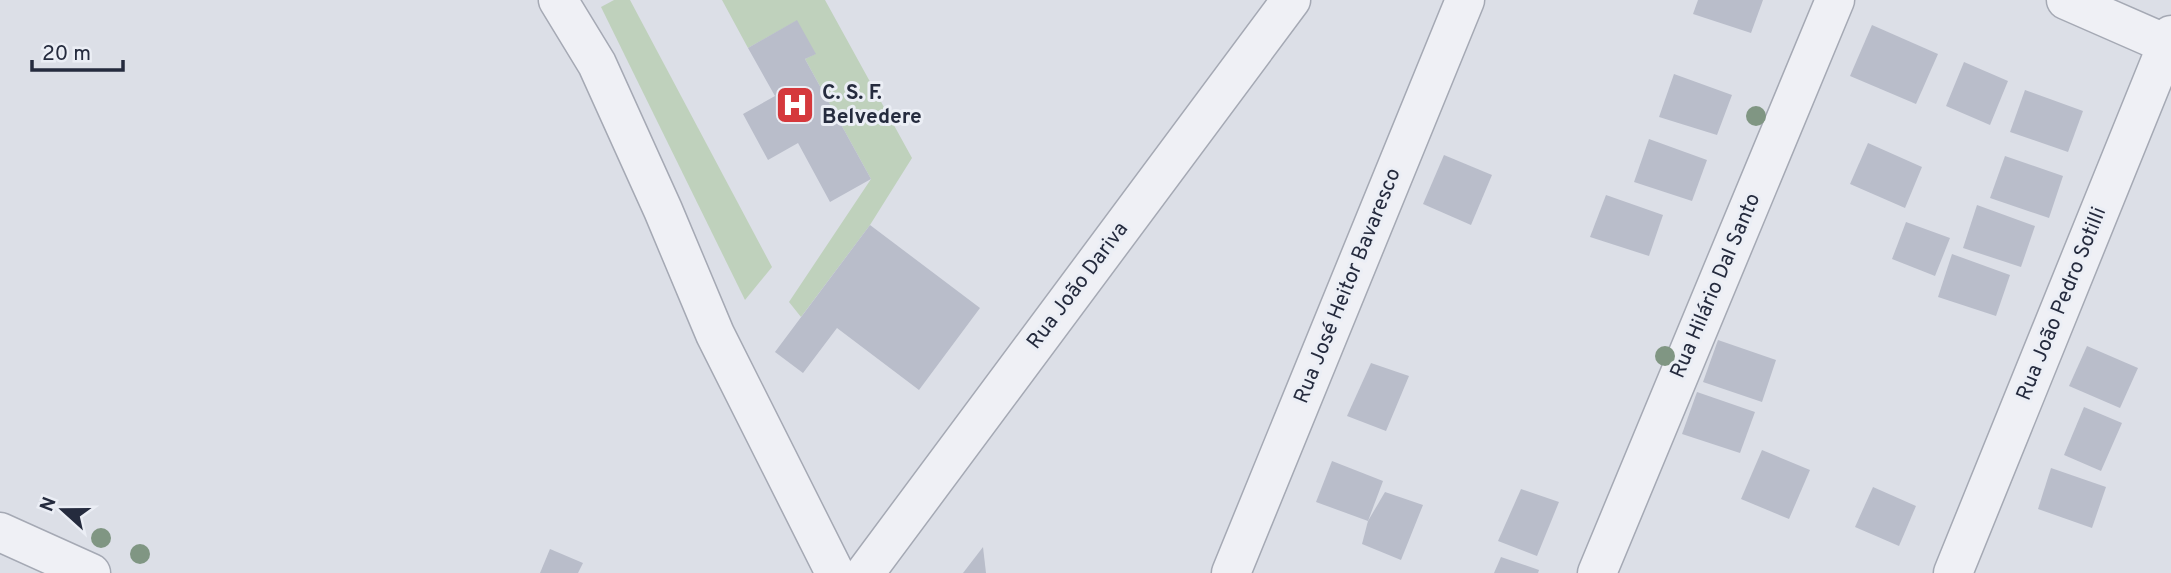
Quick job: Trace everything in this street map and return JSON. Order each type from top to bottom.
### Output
[{"type":"street","points":[[558,0],[597,64],[663,209],[715,334],[835,573]]},
{"type":"street","name":"Rua João Dariva","points":[[865,573],[1291,0]]},
{"type":"street","name":"Rua José Heitor Bavaresco","points":[[1231,573],[1465,0]]},
{"type":"street","name":"Rua Hilário Dal Santo","points":[[1597,573],[1835,0]]},
{"type":"street","points":[[2066,0],[2170,42]]},
{"type":"street","name":"Rua João Pedro Sotilli","points":[[1953,573],[2170,42]]},
{"type":"street","points":[[0,532],[92,573]]},
{"type":"green space","points":[[614,0],[630,0],[772,267],[745,300],[601,7]]},
{"type":"green space","points":[[722,0],[825,0],[912,158],[870,225],[801,317],[789,302],[871,179],[805,59],[815,54],[796,21],[748,48]]},
{"type":"building","points":[[1698,0],[1763,0],[1751,33],[1693,14]]},
{"type":"building","name":"C. S. F. Belvedere","points":[[797,20],[816,54],[805,59],[871,179],[830,202],[798,143],[768,160],[743,114],[775,96],[748,48]]},
{"type":"building","points":[[1872,25],[1938,54],[1916,104],[1850,76]]},
{"type":"building","points":[[1964,62],[2008,81],[1990,125],[1946,106]]},
{"type":"building","points":[[1674,74],[1732,95],[1717,135],[1659,117]]},
{"type":"building","points":[[2025,90],[2083,111],[2068,152],[2010,132]]},
{"type":"building","points":[[1649,139],[1707,160],[1692,201],[1634,182]]},
{"type":"building","points":[[1868,143],[1922,167],[1905,208],[1850,184]]},
{"type":"building","points":[[1444,155],[1492,175],[1471,225],[1423,204]]},
{"type":"building","points":[[2005,156],[2063,176],[2049,218],[1990,198]]},
{"type":"building","points":[[1606,195],[1663,215],[1649,256],[1590,237]]},
{"type":"building","points":[[1977,205],[2035,226],[2021,267],[1963,248]]},
{"type":"building","points":[[1906,222],[1950,238],[1935,276],[1892,259]]},
{"type":"building","points":[[870,225],[980,308],[919,390],[837,328],[803,373],[775,352]]},
{"type":"building","points":[[1952,254],[2010,275],[1996,316],[1938,297]]},
{"type":"building","points":[[1718,340],[1776,360],[1762,402],[1703,382]]},
{"type":"building","points":[[2087,346],[2138,368],[2120,408],[2069,386]]},
{"type":"building","points":[[1371,363],[1409,376],[1386,431],[1347,416]]},
{"type":"building","points":[[1697,392],[1755,412],[1740,453],[1682,434]]},
{"type":"building","points":[[2084,407],[2122,423],[2101,471],[2064,455]]},
{"type":"building","points":[[1762,450],[1810,470],[1789,519],[1741,499]]},
{"type":"building","points":[[1332,461],[1383,481],[1368,521],[1316,502]]},
{"type":"building","points":[[2051,468],[2106,487],[2092,528],[2038,509]]},
{"type":"building","points":[[1873,487],[1916,506],[1899,546],[1855,527]]},
{"type":"building","points":[[1521,489],[1559,502],[1537,556],[1498,541]]},
{"type":"building","points":[[1385,492],[1423,505],[1401,560],[1362,544],[1368,521]]},
{"type":"building","points":[[983,547],[986,573],[963,573]]},
{"type":"building","points":[[550,549],[583,563],[578,573],[540,573]]},
{"type":"building","points":[[1501,557],[1539,570],[1538,573],[1494,573]]},
{"type":"place","name":"C. S. F. Belvedere","points":[[795,105]]}]
